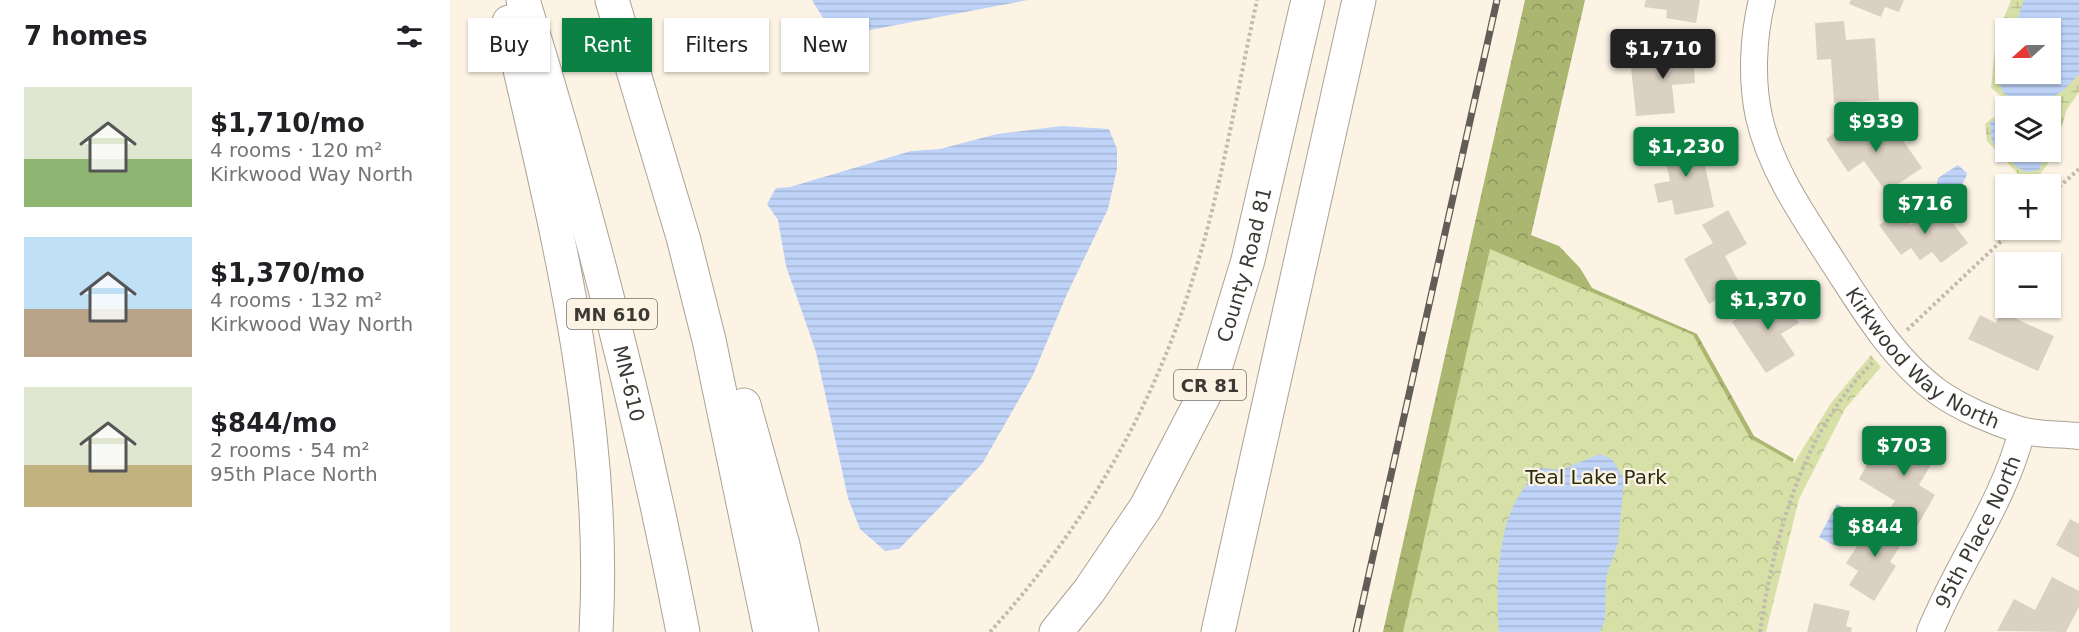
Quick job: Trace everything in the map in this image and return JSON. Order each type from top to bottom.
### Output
[{"type":"highway","points":[[504,0],[543,165],[589,418],[598,536],[596,632]]},
{"type":"highway","name":"MN-610","points":[[523,0],[562,125],[616,327],[655,492],[683,632]]},
{"type":"highway","points":[[612,0],[683,237],[709,340],[770,632]]},
{"type":"highway","name":"County Road 81","points":[[1056,632],[1089,591],[1146,507],[1211,382],[1248,260],[1308,0]]},
{"type":"highway","name":"CR 81","points":[[1218,632],[1359,0]]},
{"type":"highway","points":[[683,237],[726,341],[783,545],[802,632]]},
{"type":"street","name":"Kirkwood Way North","points":[[1762,0],[1758,18],[1754,69],[1759,117],[1774,162],[1797,207],[1866,312],[1916,373],[1940,392],[1970,410],[2022,431],[2079,436]]},
{"type":"street","name":"95th Place North","points":[[1930,632],[1992,511],[2014,460],[2022,431]]},
{"type":"path","points":[[990,632],[1030,587],[1084,515],[1129,438],[1166,358],[1207,228],[1257,0]]},
{"type":"path","points":[[2061,185],[2079,169]]},
{"type":"path","points":[[1903,333],[2002,240]]},
{"type":"path","points":[[1760,632],[1766,591],[1797,478],[1827,423],[1859,376],[1875,360]]},
{"type":"green space","name":"Teal Lake Park","points":[[1525,0],[1585,0],[1531,235],[1559,246],[1580,268],[1592,288],[1697,334],[1754,436],[1794,459],[1786,478],[1429,632],[1383,632]]},
{"type":"green space","points":[[2011,0],[2079,0],[2079,92],[2067,109],[2061,130],[2061,96],[2001,96],[1991,88],[1995,48],[1995,84],[2061,84],[2061,18],[2004,18]]},
{"type":"green space","points":[[1995,117],[1995,149],[1987,141],[1985,124]]},
{"type":"green space","points":[[2007,162],[2049,162],[2040,174],[2018,174]]},
{"type":"green space","name":"Teal Lake Park","points":[[1490,249],[1693,335],[1750,438],[1794,463],[1831,403],[1871,355],[1881,367],[1845,409],[1799,499],[1766,632],[1403,632]]},
{"type":"water","points":[[812,0],[1028,0],[869,30],[869,18],[823,18]]},
{"type":"water","points":[[2024,0],[2079,0],[2079,74],[2055,96],[2009,96],[2003,93],[2000,84],[2061,84],[2061,18],[2018,18]]},
{"type":"water","points":[[1995,120],[1995,145],[1992,142],[1990,122]]},
{"type":"water","points":[[1062,126],[1109,129],[1117,149],[1117,169],[1108,209],[1067,294],[1033,375],[982,464],[899,549],[885,551],[860,529],[848,498],[816,352],[786,266],[778,220],[767,204],[776,188],[790,187],[911,151],[940,149],[997,134]]},
{"type":"water","points":[[2012,162],[2043,162],[2039,170],[2026,172]]},
{"type":"water","points":[[1958,165],[1967,173],[1964,181],[1954,192],[1942,196],[1936,188],[1938,178]]},
{"type":"water","points":[[1600,454],[1612,459],[1624,479],[1618,543],[1606,577],[1605,620],[1600,632],[1499,632],[1499,564],[1505,528],[1517,499],[1539,468],[1561,470]]},
{"type":"water","points":[[1837,504],[1853,513],[1835,546],[1819,537]]},
{"type":"building","points":[[1646,0],[1700,0],[1696,23],[1666,18],[1667,10],[1644,7]]},
{"type":"building","points":[[1851,0],[1904,0],[1899,12],[1885,7],[1881,17],[1849,4]]},
{"type":"building","points":[[1844,21],[1846,40],[1875,38],[1879,100],[1834,103],[1831,59],[1817,60],[1815,23]]},
{"type":"building","points":[[1692,42],[1695,83],[1672,85],[1675,113],[1636,116],[1631,67],[1666,64],[1664,44]]},
{"type":"building","points":[[1887,117],[1922,168],[1886,192],[1864,161],[1848,172],[1826,139],[1849,122],[1859,136]]},
{"type":"building","points":[[1698,133],[1714,207],[1675,215],[1672,200],[1658,203],[1654,184],[1670,181],[1665,157],[1675,155],[1671,139]]},
{"type":"building","points":[[1938,204],[1968,243],[1941,263],[1932,252],[1920,260],[1911,248],[1901,255],[1879,225],[1899,210],[1911,225]]},
{"type":"building","points":[[1728,210],[1747,244],[1725,256],[1741,286],[1709,304],[1684,259],[1713,243],[1702,225]]},
{"type":"building","points":[[1778,291],[1799,323],[1781,334],[1795,355],[1766,373],[1732,322]]},
{"type":"building","points":[[1980,315],[1996,323],[1998,318],[2014,318],[2054,336],[2038,371],[1968,339]]},
{"type":"building","points":[[1905,428],[1940,449],[1919,485],[1935,495],[1916,528],[1888,511],[1895,501],[1859,479],[1872,456],[1884,463]]},
{"type":"building","points":[[1877,516],[1907,535],[1890,562],[1896,566],[1874,601],[1849,585],[1858,571],[1846,563]]},
{"type":"building","points":[[2070,519],[2079,524],[2079,558],[2056,545]]},
{"type":"building","points":[[2052,577],[2079,591],[2079,607],[2066,632],[1997,631],[2014,599],[2035,610]]},
{"type":"building","points":[[1814,603],[1850,611],[1846,626],[1852,628],[1851,632],[1807,632]]},
{"type":"railway","points":[[1356,632],[1497,0]]}]
